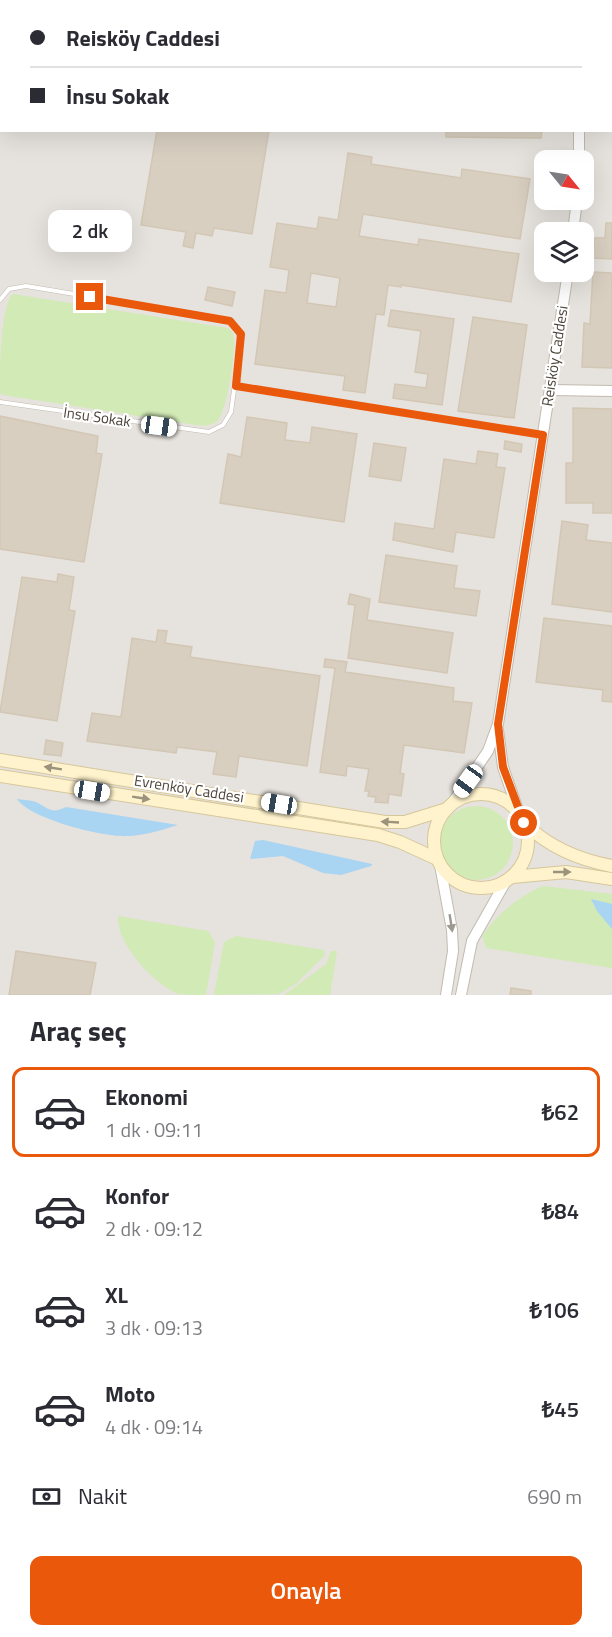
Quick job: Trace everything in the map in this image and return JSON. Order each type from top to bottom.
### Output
[{"type":"main road","name":"Evrenköy Caddesi","points":[[0,760],[385,822],[405,822],[449,807]]},
{"type":"main road","name":"Evrenköy Caddesi","points":[[0,776],[378,835],[400,842],[438,862]]},
{"type":"main road","points":[[612,866],[568,853],[536,835],[510,805],[491,795],[469,796],[449,807],[435,831],[434,845],[438,862],[456,882],[470,887],[492,887],[509,879],[566,872],[612,879]]},
{"type":"main road","points":[[509,879],[521,865],[526,852],[527,837],[522,819]]},
{"type":"street","points":[[579,132],[579,150]]},
{"type":"street","name":"Reisköy Caddesi","points":[[449,807],[488,751],[498,724],[567,282]]},
{"type":"street","points":[[551,390],[612,391]]},
{"type":"street","name":"Reisköy Caddesi","points":[[498,724],[503,767],[522,819]]},
{"type":"street","points":[[438,862],[452,930],[452,961],[446,995]]},
{"type":"street","points":[[461,995],[472,941],[509,879]]},
{"type":"lane","name":"İnsu Sokak","points":[[0,300],[9,289],[21,286],[230,321],[241,334],[236,386],[227,421],[214,430],[202,432],[0,402]]},
{"type":"lane","points":[[236,386],[543,435]]},
{"type":"shaded area","points":[[0,132],[612,132],[612,995],[0,995]]},
{"type":"green space","points":[[13,294],[228,328],[232,332],[234,342],[232,365],[225,404],[218,420],[211,424],[196,425],[3,395],[0,393],[0,371],[3,325],[5,311]]},
{"type":"green space","points":[[476,806],[490,809],[502,817],[510,829],[513,843],[510,857],[502,869],[490,877],[476,880],[462,877],[450,869],[442,857],[439,843],[442,829],[450,817],[462,809]]},
{"type":"green space","points":[[543,886],[612,894],[612,968],[486,948],[482,936],[495,920],[516,901]]},
{"type":"green space","points":[[118,916],[208,931],[215,942],[206,995],[178,994],[158,982],[138,962],[123,939]]},
{"type":"green space","points":[[236,936],[324,950],[325,955],[296,984],[279,994],[214,995],[224,942]]},
{"type":"green space","points":[[331,951],[337,951],[330,995],[284,995],[326,964]]},
{"type":"water","points":[[17,799],[36,802],[54,810],[66,807],[178,825],[135,835],[103,834],[52,820],[25,806]]},
{"type":"water","points":[[263,840],[372,864],[341,875],[323,873],[283,856],[250,859],[255,841]]},
{"type":"water","points":[[591,899],[612,904],[612,929],[597,911]]},
{"type":"building","points":[[157,132],[269,132],[252,234],[214,228],[212,236],[196,233],[193,248],[183,246],[186,232],[141,225]]},
{"type":"building","points":[[446,132],[542,132],[541,138],[446,137]]},
{"type":"building","points":[[348,153],[372,157],[371,164],[461,178],[462,169],[530,179],[520,239],[363,214],[359,236],[418,245],[419,239],[519,254],[511,302],[388,285],[384,315],[376,314],[365,393],[343,390],[345,376],[255,364],[265,290],[286,293],[289,270],[270,267],[277,223],[317,229],[319,217],[338,220]],"holes":[[[311,273],[340,278],[336,307],[307,303]]]},
{"type":"building","points":[[606,223],[612,223],[612,259],[594,258],[594,238],[605,238]]},
{"type":"building","points":[[594,272],[612,273],[612,368],[582,367],[584,323],[590,324]]},
{"type":"building","points":[[208,287],[235,292],[232,306],[205,300]]},
{"type":"building","points":[[391,310],[454,319],[442,405],[393,398],[395,384],[426,388],[428,374],[415,372],[421,331],[388,326]]},
{"type":"building","points":[[473,317],[527,325],[514,418],[458,411]]},
{"type":"building","points":[[573,408],[612,409],[612,513],[593,513],[593,503],[566,503],[566,463],[573,463]]},
{"type":"building","points":[[0,416],[98,436],[96,453],[102,454],[84,562],[0,549]]},
{"type":"building","points":[[247,417],[287,423],[285,440],[310,443],[312,427],[357,434],[344,522],[220,503],[228,454],[241,457]]},
{"type":"building","points":[[505,441],[522,444],[521,452],[504,449]]},
{"type":"building","points":[[374,443],[406,448],[401,481],[369,476]]},
{"type":"building","points":[[478,451],[498,454],[496,467],[505,468],[494,538],[456,532],[453,552],[393,540],[395,523],[434,529],[444,459],[476,464]]},
{"type":"building","points":[[562,521],[588,525],[586,540],[612,543],[612,612],[552,604]]},
{"type":"building","points":[[386,555],[457,566],[454,588],[480,591],[476,616],[379,602]]},
{"type":"building","points":[[58,574],[74,577],[69,610],[75,611],[57,721],[0,712],[22,577],[57,582]]},
{"type":"building","points":[[350,594],[370,599],[367,620],[453,633],[447,673],[348,658],[355,605],[348,604]]},
{"type":"building","points":[[544,618],[612,626],[612,702],[602,701],[603,690],[536,682]]},
{"type":"building","points":[[158,630],[167,631],[165,643],[192,647],[190,657],[320,676],[307,766],[239,756],[236,777],[213,774],[217,752],[177,747],[176,753],[87,741],[92,713],[121,717],[132,638],[156,642]]},
{"type":"building","points":[[325,659],[347,662],[345,672],[454,688],[453,701],[472,703],[464,753],[404,745],[400,773],[404,774],[401,796],[389,794],[388,803],[375,802],[376,797],[368,796],[369,791],[365,791],[369,769],[347,766],[346,776],[320,772],[335,668],[324,667]]},
{"type":"building","points":[[46,740],[63,743],[61,756],[44,754]]},
{"type":"building","points":[[16,951],[96,963],[90,995],[9,995]]},
{"type":"building","points":[[511,988],[531,991],[531,995],[510,995]]},
{"type":"route","points":[[90,297],[230,321],[241,334],[236,386],[543,435],[498,724],[499,749],[503,767],[524,823]]}]
